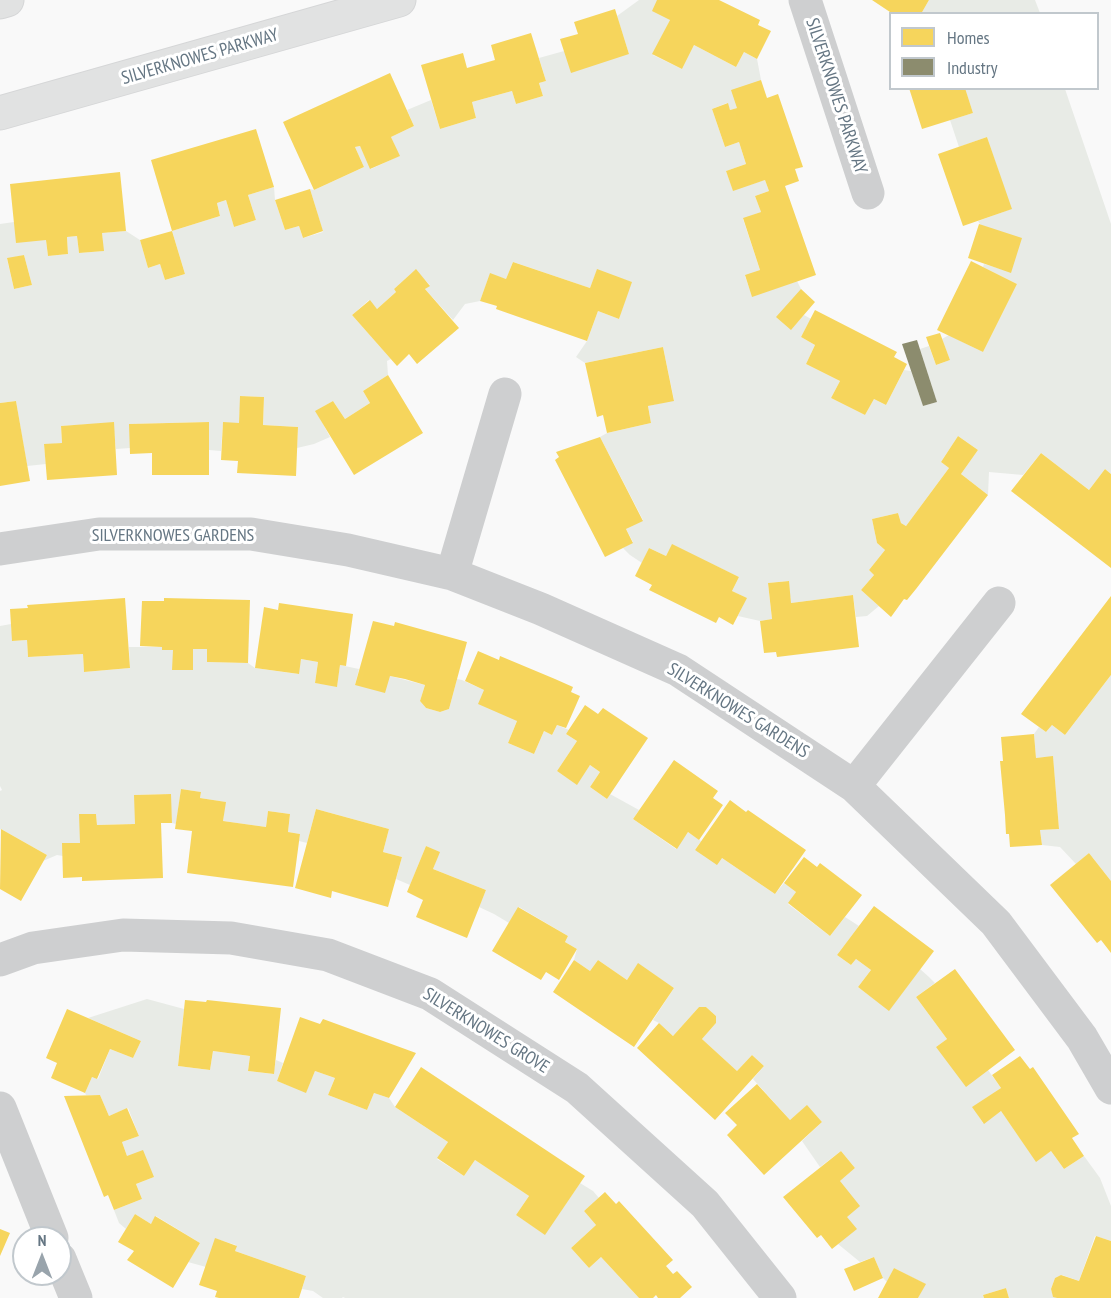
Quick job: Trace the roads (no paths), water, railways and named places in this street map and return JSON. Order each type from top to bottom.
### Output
[{"type":"street","points":[[0,2],[7,0]]},
{"type":"street","name":"SILVERKNOWES PARKWAY","points":[[0,113],[399,0]]},
{"type":"street","name":"SILVERKNOWES PARKWAY","points":[[805,0],[868,193]]},
{"type":"street","points":[[452,574],[505,394]]},
{"type":"street","name":"SILVERKNOWES GARDENS","points":[[0,549],[99,534],[250,534],[348,550],[452,574],[541,609],[678,670],[854,786],[996,923],[1082,1038],[1111,1088]]},
{"type":"street","points":[[854,786],[999,603]]},
{"type":"street","name":"SILVERKNOWES GROVE","points":[[0,960],[33,948],[123,935],[231,938],[328,955],[430,994],[577,1088],[705,1204],[780,1298]]},
{"type":"street","points":[[0,1108],[47,1226]]}]
